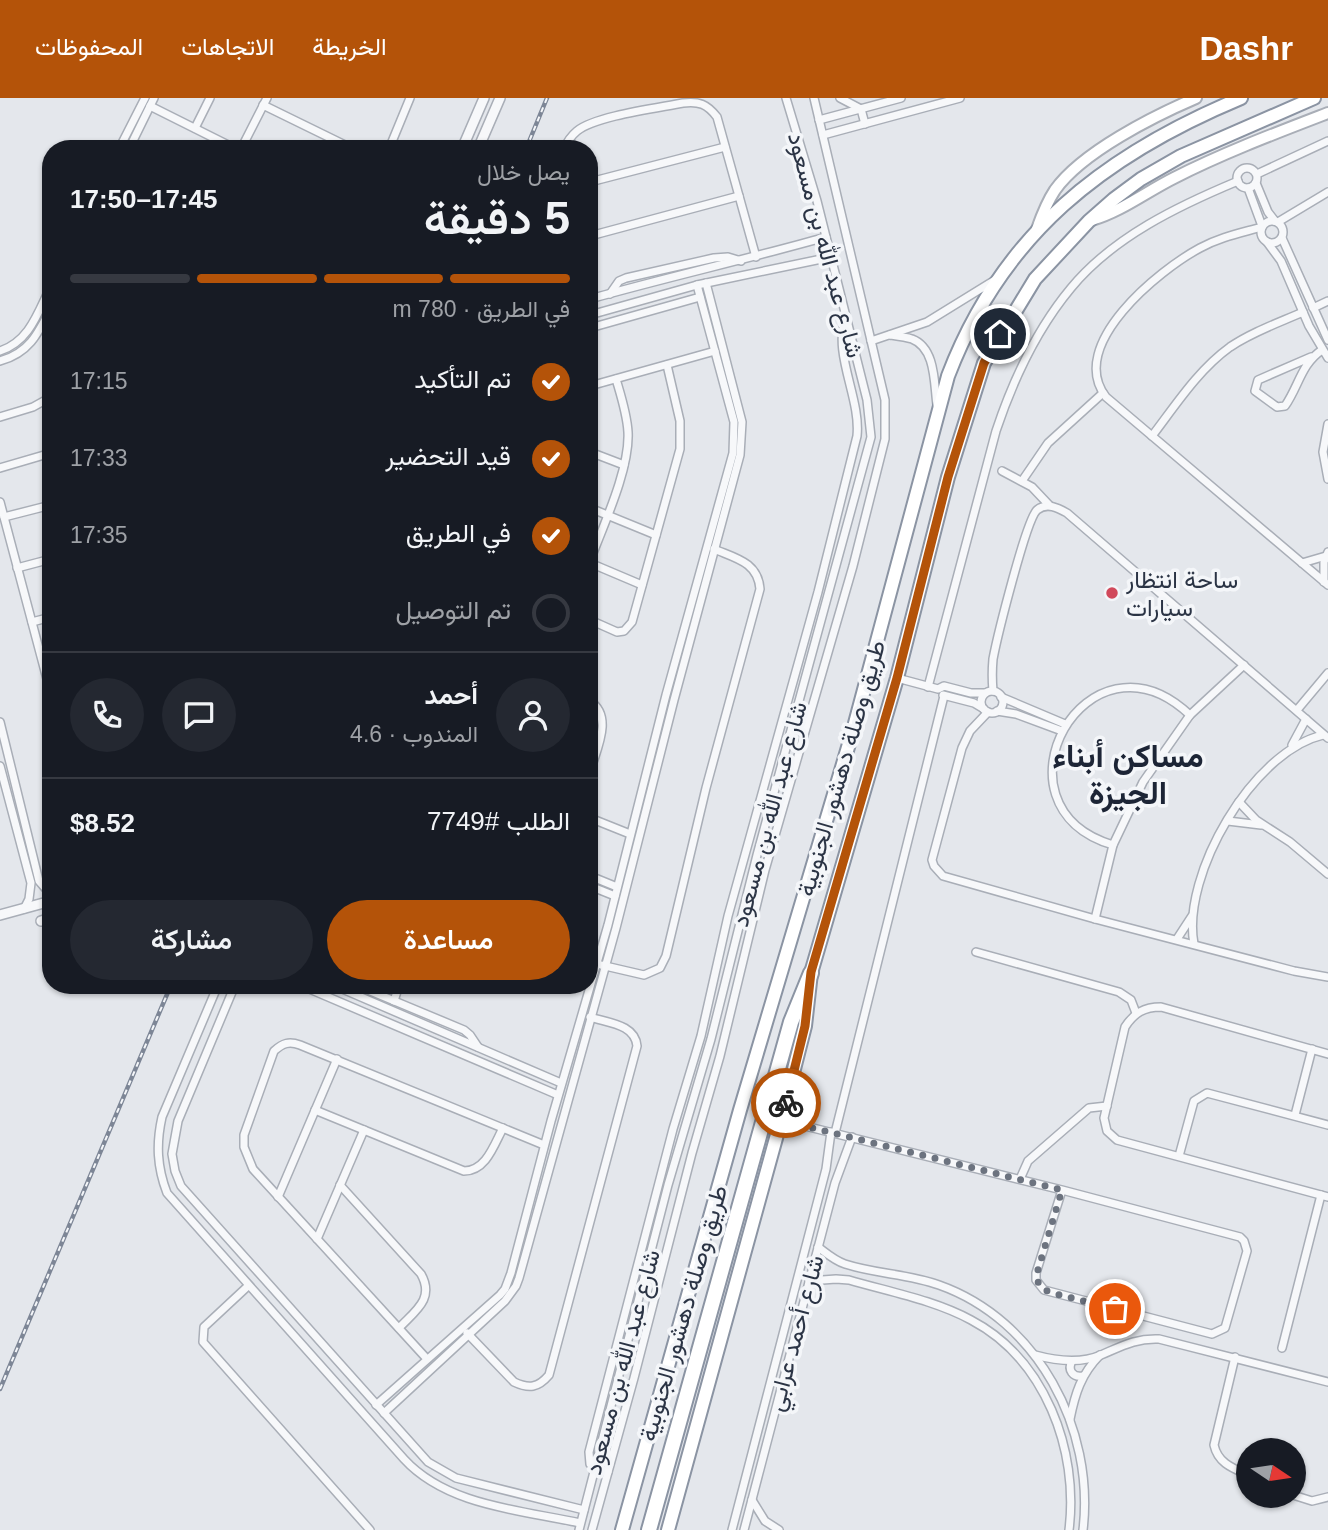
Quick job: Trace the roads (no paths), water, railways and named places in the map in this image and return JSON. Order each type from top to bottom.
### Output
[{"type":"highway","points":[[1037,229],[1091,181],[1130,153],[1193,118],[1241,98]]},
{"type":"highway","name":"طريق وصلة دهشور الجنوبية","points":[[649,1530],[791,1021],[811,972],[897,678],[948,477],[984,363],[1035,279],[1089,221],[1141,179],[1181,156],[1314,98]]},
{"type":"highway","name":"طريق وصلة دهشور الجنوبية","points":[[622,1530],[740,1110],[854,727],[948,376],[961,341],[979,307],[1037,229]]},
{"type":"highway","points":[[668,1530],[781,1120],[805,1026],[811,972]]},
{"type":"main road","name":"طريق وصلة دهشور الجنوبية","points":[[1037,229],[1049,198],[1070,173],[1128,132],[1196,98]]},
{"type":"main road","points":[[1089,221],[1124,208],[1172,179],[1245,146],[1328,113]]},
{"type":"street","points":[[124,140],[145,98]]},
{"type":"street","points":[[134,140],[155,98]]},
{"type":"street","points":[[195,128],[210,98]]},
{"type":"street","points":[[393,140],[410,98]]},
{"type":"street","points":[[482,140],[500,98]]},
{"type":"street","name":"شارع عبد الله بن مسعود","points":[[579,1527],[682,1132],[711,1039],[750,878],[868,449],[871,424],[867,400],[826,237],[786,98]]},
{"type":"street","name":"شارع عبد الله بن مسعود","points":[[592,1530],[720,1056],[765,870],[861,536],[886,426],[885,400],[814,98]]},
{"type":"street","points":[[840,98],[861,109],[865,124]]},
{"type":"street","points":[[819,120],[901,98]]},
{"type":"street","points":[[822,135],[960,98]]},
{"type":"street","points":[[246,140],[265,101],[336,140]]},
{"type":"street","points":[[467,140],[482,102],[494,113]]},
{"type":"street","points":[[569,140],[577,131],[591,123],[696,102],[709,106],[717,117],[755,257]]},
{"type":"street","points":[[150,106],[218,140]]},
{"type":"street","points":[[1257,174],[1328,141]]},
{"type":"street","points":[[598,180],[725,147]]},
{"type":"street","points":[[1256,183],[1248,188],[1243,187],[1238,181],[1238,173],[1245,168],[1251,168],[1257,174]]},
{"type":"street","points":[[1257,174],[1256,183],[1268,212],[1284,231],[1277,242],[1267,242]]},
{"type":"street","points":[[928,687],[996,431],[1019,372],[1048,319],[1072,286],[1122,242],[1184,204],[1238,181]]},
{"type":"street","points":[[1248,188],[1262,226],[1261,234],[1281,261],[1303,312],[1328,358]]},
{"type":"street","points":[[1326,584],[1103,393],[1095,371],[1100,348],[1121,315],[1143,290],[1176,262],[1219,239],[1276,221],[1328,192]]},
{"type":"street","points":[[598,234],[739,196]]},
{"type":"street","points":[[598,297],[826,237]]},
{"type":"street","points":[[1282,238],[1328,340]]},
{"type":"street","points":[[780,250],[784,267]]},
{"type":"street","points":[[610,293],[619,281],[626,278],[714,257],[742,261]]},
{"type":"street","points":[[598,313],[697,285],[831,257]]},
{"type":"street","points":[[871,341],[936,318],[1001,275]]},
{"type":"street","points":[[706,283],[734,404]]},
{"type":"street","points":[[598,979],[630,834],[721,508],[742,444],[742,422],[715,351],[697,285]]},
{"type":"street","points":[[623,290],[627,305]]},
{"type":"street","points":[[598,326],[700,297]]},
{"type":"street","points":[[1313,308],[1328,302]]},
{"type":"street","points":[[0,351],[21,340],[42,304]]},
{"type":"street","points":[[1152,436],[1221,354],[1249,336],[1303,312]]},
{"type":"street","points":[[36,316],[42,318]]},
{"type":"street","points":[[608,1472],[590,1464],[589,1452],[653,1203],[701,1036],[739,876],[824,572],[857,436],[857,416],[841,337],[846,316]]},
{"type":"street","points":[[0,361],[27,348],[42,326]]},
{"type":"street","points":[[889,334],[911,339],[927,353],[938,414]]},
{"type":"street","points":[[1311,357],[1285,406],[1277,407],[1255,391],[1258,380],[1311,357],[1322,349]]},
{"type":"street","points":[[598,384],[715,351]]},
{"type":"street","points":[[598,624],[617,632],[624,631],[632,622],[680,449],[680,421],[667,365]]},
{"type":"street","points":[[598,541],[624,465],[628,432],[616,379]]},
{"type":"street","points":[[1022,481],[1048,443],[1103,393]]},
{"type":"street","points":[[0,417],[42,402]]},
{"type":"street","points":[[1328,424],[1323,452],[1328,479]]},
{"type":"street","points":[[598,455],[624,465]]},
{"type":"street","points":[[0,468],[42,456]]},
{"type":"street","points":[[1002,471],[1032,487],[1049,505],[1067,513],[1326,736]]},
{"type":"street","points":[[0,502],[42,652]]},
{"type":"street","points":[[986,710],[981,699],[989,692],[993,658],[1024,540],[1032,516],[1042,507],[1049,505]]},
{"type":"street","points":[[4,517],[42,507]]},
{"type":"street","points":[[598,974],[635,853],[692,615],[714,549],[721,508]]},
{"type":"street","points":[[598,511],[656,535]]},
{"type":"street","points":[[846,532],[861,536]]},
{"type":"street","points":[[601,965],[638,974],[650,974],[660,968],[666,956],[703,800],[760,589],[759,579],[747,563],[714,549]]},
{"type":"street","points":[[1302,563],[1327,554],[1326,584]]},
{"type":"street","points":[[17,568],[42,561]]},
{"type":"street","points":[[598,566],[642,585]]},
{"type":"street","points":[[824,572],[834,573]]},
{"type":"street","points":[[32,622],[42,619]]},
{"type":"street","points":[[1095,919],[1113,845],[1143,782],[1190,715],[1244,665]]},
{"type":"street","points":[[1297,710],[1328,673]]},
{"type":"street","points":[[897,678],[986,710],[1016,714],[1063,728]]},
{"type":"street","points":[[732,1530],[828,1162],[833,1132],[941,692],[946,687],[971,693],[989,692],[1063,728]]},
{"type":"street","points":[[1113,845],[1086,833],[1061,805],[1054,786],[1052,764],[1063,728],[1086,703],[1119,690],[1156,692],[1180,705],[1190,715]]},
{"type":"street","points":[[997,712],[1002,706],[1001,697]]},
{"type":"street","points":[[598,707],[603,718],[598,737]]},
{"type":"street","points":[[986,710],[970,731],[959,757],[932,860],[943,876],[1095,919],[1294,971],[1328,977]]},
{"type":"street","points":[[1177,939],[1192,916],[1207,865],[1239,802],[1260,774],[1289,749],[1306,719]]},
{"type":"street","points":[[0,722],[35,882],[24,909]]},
{"type":"street","points":[[780,728],[791,731]]},
{"type":"street","points":[[1289,749],[1326,736]]},
{"type":"street","points":[[0,766],[35,882],[42,888]]},
{"type":"street","points":[[760,802],[771,804]]},
{"type":"street","points":[[1239,802],[1261,825],[1290,842],[1328,874]]},
{"type":"street","points":[[598,821],[630,834]]},
{"type":"street","points":[[1228,821],[1261,825]]},
{"type":"street","points":[[626,850],[635,853]]},
{"type":"street","points":[[739,876],[750,878]]},
{"type":"street","points":[[598,879],[617,887]]},
{"type":"street","points":[[598,889],[615,896]]},
{"type":"street","points":[[0,915],[42,904]]},
{"type":"street","points":[[1192,916],[1194,944]]},
{"type":"street","points":[[976,952],[1119,992],[1131,1000],[1136,1013]]},
{"type":"street","points":[[214,994],[162,1116],[157,1156],[167,1193],[413,1469],[437,1486],[469,1499],[579,1527]]},
{"type":"street","points":[[231,994],[178,1121],[172,1154],[174,1171],[181,1186],[428,1462],[449,1475],[473,1484],[584,1510]]},
{"type":"street","points":[[321,994],[558,1096]]},
{"type":"street","points":[[353,994],[561,1083]]},
{"type":"street","points":[[377,994],[464,1030],[478,1048]]},
{"type":"street","points":[[394,1001],[396,994]]},
{"type":"street","points":[[384,1413],[466,1331],[500,1295],[508,1282],[561,1083],[591,994]]},
{"type":"street","points":[[376,1405],[428,1359],[505,1301],[516,1286],[595,994]]},
{"type":"street","points":[[1282,1348],[1324,1196],[1124,1143],[1111,1136],[1105,1125],[1107,1105],[1125,1027],[1136,1013],[1144,1009],[1160,1007],[1328,1054]]},
{"type":"street","points":[[466,1331],[514,1382],[524,1387],[533,1387],[543,1383],[549,1375],[637,1046],[631,1031],[590,1017]]},
{"type":"street","points":[[701,1036],[711,1039]]},
{"type":"street","points":[[193,1042],[207,1048]]},
{"type":"street","points":[[428,1359],[253,1169],[244,1147],[244,1135],[274,1051],[281,1044],[291,1042],[544,1145]]},
{"type":"street","points":[[1294,1115],[1312,1049]]},
{"type":"street","points":[[278,1197],[337,1059]]},
{"type":"street","points":[[1179,1156],[1194,1101],[1207,1093],[1328,1125]]},
{"type":"street","points":[[1020,1179],[1028,1161],[1089,1108],[1107,1105]]},
{"type":"street","points":[[315,1110],[469,1171],[482,1165],[503,1128]]},
{"type":"street","points":[[781,1120],[1020,1179],[1062,1190],[1241,1237],[1247,1251],[1225,1328],[1212,1334],[1044,1290],[1036,1280],[1037,1273],[1062,1190]]},
{"type":"street","points":[[551,1121],[561,1124]]},
{"type":"street","points":[[673,1129],[682,1132]]},
{"type":"street","points":[[317,1239],[364,1130]]},
{"type":"street","name":"شارع أحمد عرابي","points":[[744,1530],[835,1183],[852,1137]]},
{"type":"street","points":[[340,1185],[427,1284],[426,1296],[399,1328]]},
{"type":"street","points":[[653,1203],[663,1206]]},
{"type":"street","points":[[818,1247],[844,1264],[926,1281],[948,1289],[1002,1322],[1034,1355],[1051,1378],[1070,1419],[1083,1476],[1083,1530]]},
{"type":"street","points":[[809,1281],[849,1280],[935,1304],[971,1320],[1003,1341],[1031,1373],[1057,1423],[1069,1471],[1069,1530]]},
{"type":"street","points":[[248,1286],[204,1327],[203,1342],[370,1530]]},
{"type":"street","points":[[632,1287],[641,1289]]},
{"type":"street","points":[[299,1342],[311,1332]]},
{"type":"street","points":[[783,1336],[794,1339]]},
{"type":"street","points":[[1034,1355],[1072,1361],[1101,1355],[1123,1343],[1152,1338],[1169,1340],[1328,1382]]},
{"type":"street","points":[[1070,1419],[1074,1397],[1083,1376],[1101,1355]]},
{"type":"street","points":[[1235,1357],[1214,1445],[1222,1461],[1236,1469]]},
{"type":"street","points":[[1072,1361],[1072,1373],[1083,1376]]},
{"type":"street","points":[[619,1374],[634,1378]]},
{"type":"street","points":[[469,1499],[473,1484]]},
{"type":"street","points":[[1306,1499],[1312,1501],[1328,1497]]},
{"type":"street","points":[[751,1500],[765,1521],[779,1530]]},
{"type":"railway","points":[[530,140],[547,98]]},
{"type":"railway","points":[[0,1389],[167,994]]},
{"type":"place","name":"ساحة انتظار سيارات","points":[[1112,593]]},
{"type":"district","name":"مساكن أبناء الجيزة","points":[[1128,774]]}]
